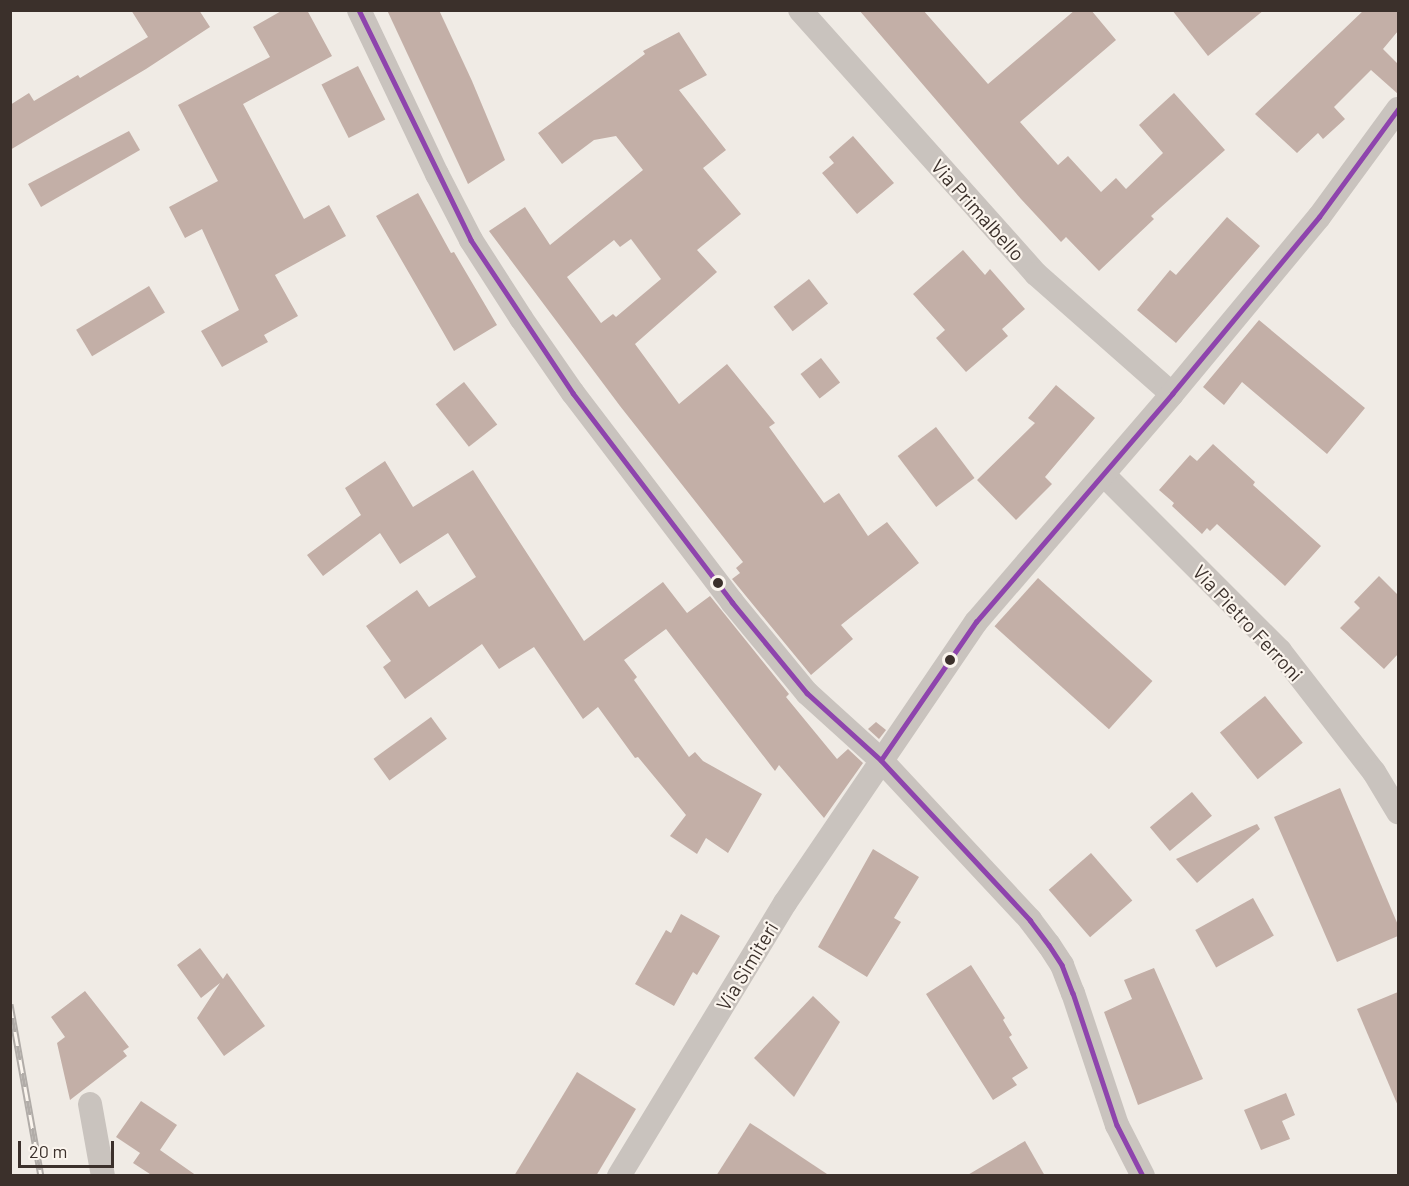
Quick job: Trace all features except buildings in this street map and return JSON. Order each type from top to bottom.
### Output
[{"type":"street","points":[[359,10],[436,174],[471,240],[521,318],[732,602],[807,693],[881,760],[1030,920],[1062,965],[1118,1125],[1143,1176]]},
{"type":"street","name":"Via Primalbello","points":[[800,10],[1036,274],[1172,394]]},
{"type":"street","name":"Via Simiteri","points":[[619,1176],[785,903],[976,622],[1104,475],[1319,217],[1398,109]]},
{"type":"street","name":"Via Pietro Ferroni","points":[[1104,475],[1280,651],[1374,772],[1398,812]]},
{"type":"street","points":[[90,1104],[103,1176]]},
{"type":"railway","points":[[10,1004],[41,1176]]},
{"type":"transit line","points":[[359,10],[471,240],[573,393],[732,602],[807,693],[881,760],[1030,920],[1049,945],[1062,965],[1073,993],[1117,1125],[1143,1176]]},
{"type":"transit line","points":[[881,760],[976,622],[1172,394],[1319,217],[1398,109]]}]
